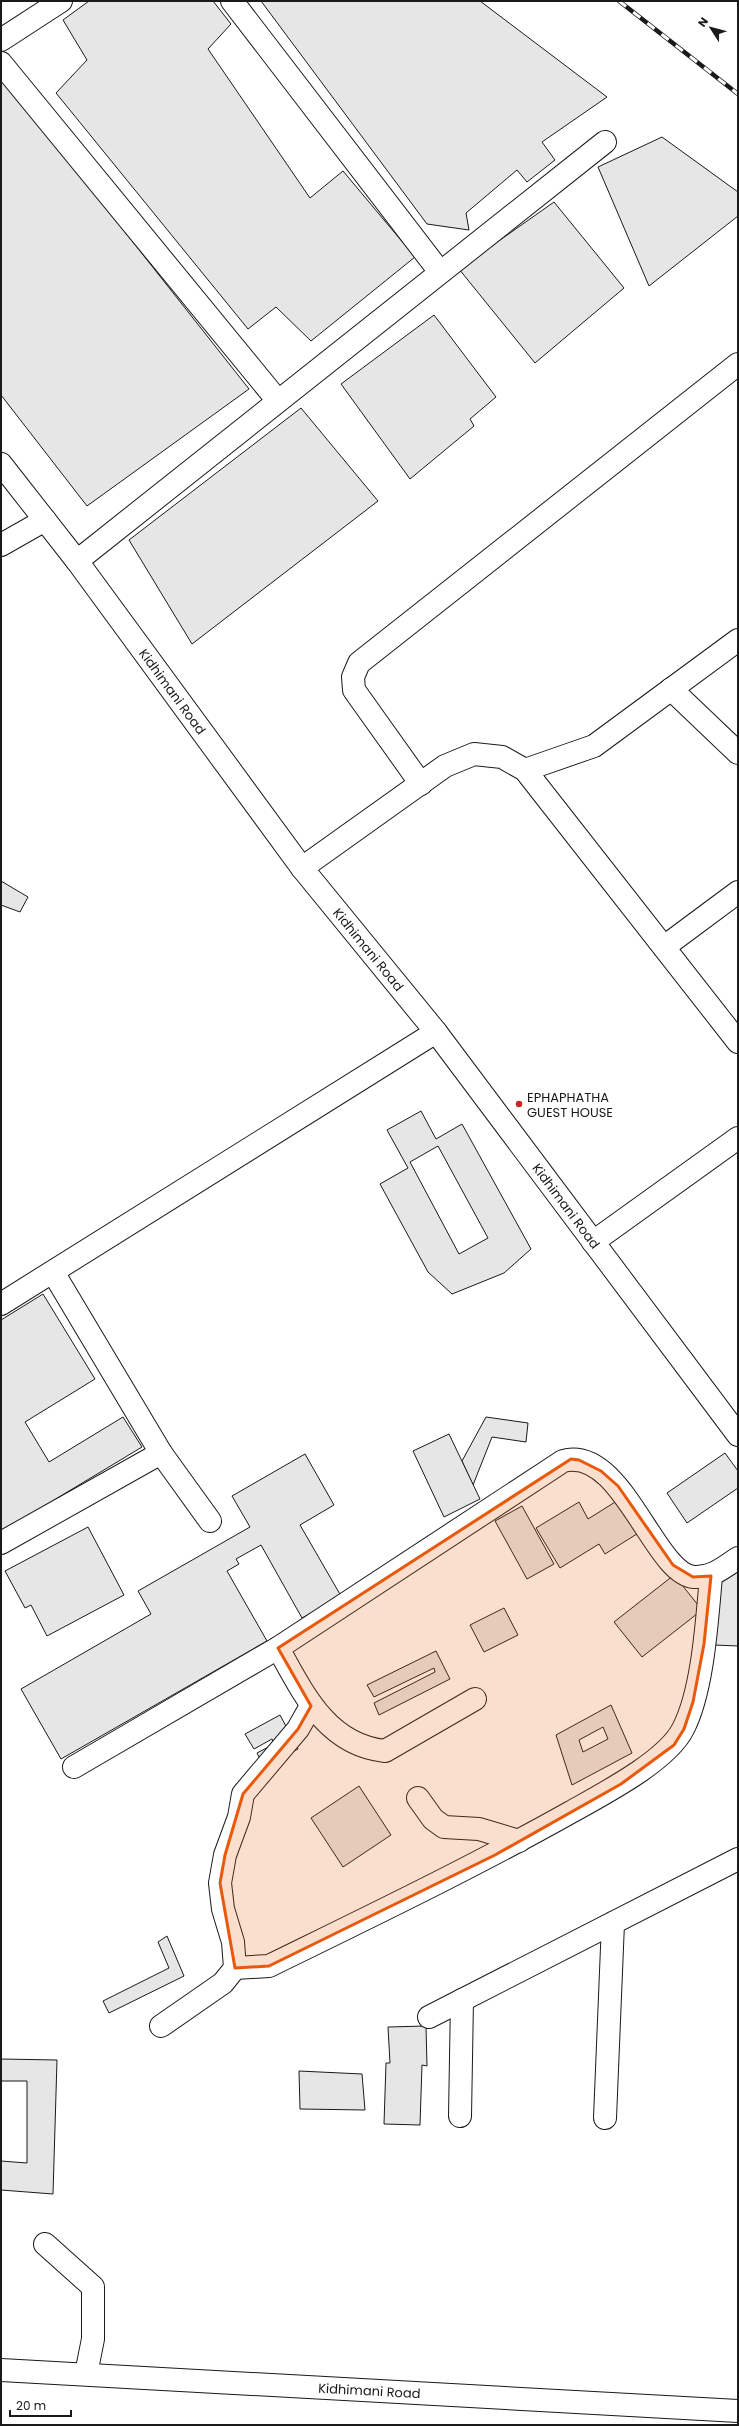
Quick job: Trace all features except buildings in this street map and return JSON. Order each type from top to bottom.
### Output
[{"type":"street","points":[[232,1],[440,272]]},
{"type":"street","points":[[1,40],[46,5]]},
{"type":"street","points":[[1,63],[278,401]]},
{"type":"street","points":[[78,561],[605,142]]},
{"type":"street","points":[[421,784],[354,690],[354,677],[359,663],[738,364]]},
{"type":"street","name":"Kidhimani Road","points":[[1,464],[78,561],[302,868],[436,1032],[738,1435]]},
{"type":"street","points":[[1,545],[45,520]]},
{"type":"street","points":[[525,770],[594,746],[738,640]]},
{"type":"street","points":[[671,689],[738,753]]},
{"type":"street","points":[[302,868],[445,766],[474,754],[502,757],[525,770],[738,1042]]},
{"type":"street","points":[[664,947],[738,892]]},
{"type":"street","points":[[1,1304],[436,1032]]},
{"type":"street","points":[[593,1242],[738,1138]]},
{"type":"street","points":[[54,1272],[160,1453],[210,1521]]},
{"type":"street","points":[[1,1543],[160,1453]]},
{"type":"street","points":[[74,1767],[278,1648],[563,1461],[571,1459],[579,1460],[600,1471],[618,1486],[673,1565],[693,1577],[711,1576],[738,1558]]},
{"type":"street","points":[[235,1968],[269,1966],[518,1841],[621,1784],[674,1745],[684,1729],[693,1702],[704,1644],[711,1576]]},
{"type":"street","points":[[278,1648],[311,1706],[329,1725],[357,1744],[385,1752],[475,1699]]},
{"type":"street","points":[[161,2026],[223,1983],[235,1968],[232,1942],[223,1910],[220,1883],[225,1855],[239,1817],[243,1794],[298,1729],[311,1706]]},
{"type":"street","points":[[418,1798],[433,1819],[444,1827],[479,1829],[518,1841]]},
{"type":"street","points":[[429,2017],[738,1859]]},
{"type":"street","points":[[605,2118],[613,1923]]},
{"type":"street","points":[[460,2116],[462,2000]]},
{"type":"street","points":[[45,2244],[93,2287],[93,2339],[86,2374]]},
{"type":"street","name":"Kidhimani Road","points":[[1,2370],[738,2411]]},
{"type":"highlighted area","points":[[571,1459],[579,1460],[601,1471],[618,1486],[673,1565],[693,1577],[711,1576],[704,1644],[693,1702],[684,1729],[674,1745],[621,1784],[495,1855],[269,1966],[235,1968],[220,1883],[225,1855],[243,1794],[298,1729],[311,1706],[278,1648]]},
{"type":"railway","points":[[619,1],[738,94]]},
{"type":"place","name":"EPHAPHATHA GUEST HOUSE","points":[[519,1104]]}]
